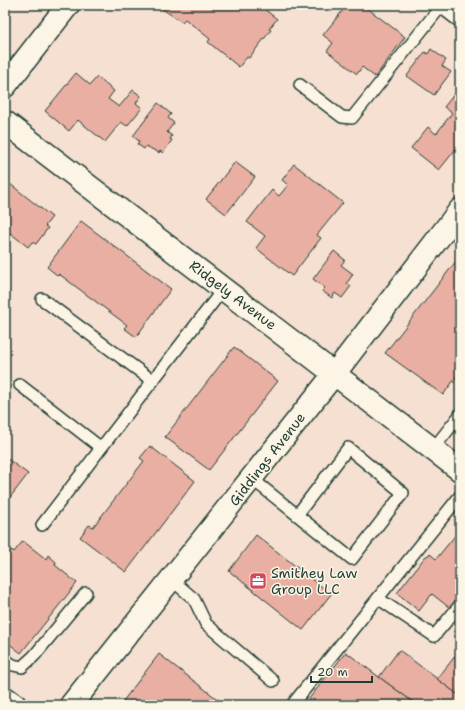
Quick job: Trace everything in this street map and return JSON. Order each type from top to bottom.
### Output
[{"type":"street","points":[[5,86],[68,5]]},
{"type":"street","points":[[447,5],[460,15]]},
{"type":"street","name":"Ridgely Avenue","points":[[5,122],[460,470]]},
{"type":"street","name":"Giddings Avenue","points":[[72,705],[335,373],[460,210]]},
{"type":"street","points":[[5,698],[15,705]]},
{"type":"lane","points":[[300,85],[342,117],[352,118],[442,5]]},
{"type":"lane","points":[[42,525],[100,447],[153,381],[224,288]]},
{"type":"lane","points":[[42,299],[153,381]]},
{"type":"lane","points":[[20,385],[100,447]]},
{"type":"lane","points":[[432,449],[460,415]]},
{"type":"lane","points":[[251,478],[297,515],[352,559],[402,493],[348,448],[297,515]]},
{"type":"lane","points":[[292,705],[379,599],[460,496]]},
{"type":"lane","points":[[172,579],[194,599],[206,624],[273,681]]},
{"type":"lane","points":[[5,660],[13,665],[22,667],[34,656],[86,593]]},
{"type":"lane","points":[[379,599],[434,636],[460,605]]},
{"type":"building","points":[[156,5],[259,5],[277,19],[269,29],[271,30],[249,58],[247,57],[239,67],[208,42],[210,39],[185,19],[182,22]]},
{"type":"building","points":[[347,5],[363,5],[405,37],[375,77],[362,67],[357,74],[327,51],[333,43],[323,35]]},
{"type":"building","points":[[431,49],[446,60],[442,66],[451,72],[434,95],[407,76],[425,52],[428,54]]},
{"type":"building","points":[[76,73],[90,85],[97,77],[114,91],[108,99],[119,107],[133,90],[141,96],[136,103],[142,108],[127,126],[121,122],[105,142],[78,120],[69,131],[45,111]]},
{"type":"building","points":[[460,87],[460,144],[439,170],[411,148],[428,127],[436,134],[452,113],[444,107]]},
{"type":"building","points":[[158,103],[171,114],[168,118],[174,123],[167,132],[172,136],[170,139],[172,140],[163,153],[160,151],[159,153],[146,146],[144,149],[137,144],[139,141],[133,136]]},
{"type":"building","points":[[235,162],[255,177],[226,214],[206,199]]},
{"type":"building","points":[[294,164],[343,203],[317,235],[321,238],[292,276],[256,248],[265,236],[247,222],[272,190],[279,196],[288,185],[282,180]]},
{"type":"building","points":[[5,180],[52,217],[45,226],[48,228],[36,244],[32,242],[28,247],[5,229]]},
{"type":"building","points":[[81,221],[171,289],[136,337],[124,328],[127,325],[59,274],[58,276],[47,267]]},
{"type":"building","points":[[334,251],[345,260],[341,265],[353,274],[347,283],[351,286],[342,298],[335,293],[332,298],[322,291],[325,288],[313,279]]},
{"type":"building","points":[[460,256],[460,372],[443,395],[385,353]]},
{"type":"building","points":[[234,347],[278,381],[209,470],[165,437]]},
{"type":"building","points":[[150,446],[195,481],[126,572],[80,537],[89,525],[93,527],[144,461],[140,458]]},
{"type":"building","points":[[5,457],[28,474],[5,504]]},
{"type":"building","points":[[458,532],[460,534],[460,597],[451,609],[432,594],[419,611],[397,593],[425,557],[430,554],[436,559]]},
{"type":"building","points":[[256,535],[331,594],[303,630],[229,571]]},
{"type":"building","points":[[23,541],[46,559],[48,555],[56,562],[55,565],[77,583],[21,653],[7,642],[8,640],[5,637],[5,558],[12,550],[14,552]]},
{"type":"building","points":[[399,650],[460,696],[460,705],[417,705],[379,677]]},
{"type":"building","points":[[460,650],[460,696],[437,679]]},
{"type":"building","points":[[346,652],[379,677],[417,705],[304,705]]},
{"type":"building","points":[[159,654],[225,705],[120,705]]},
{"type":"place","name":"Smithey Law Group LLC","points":[[258,581]]}]
